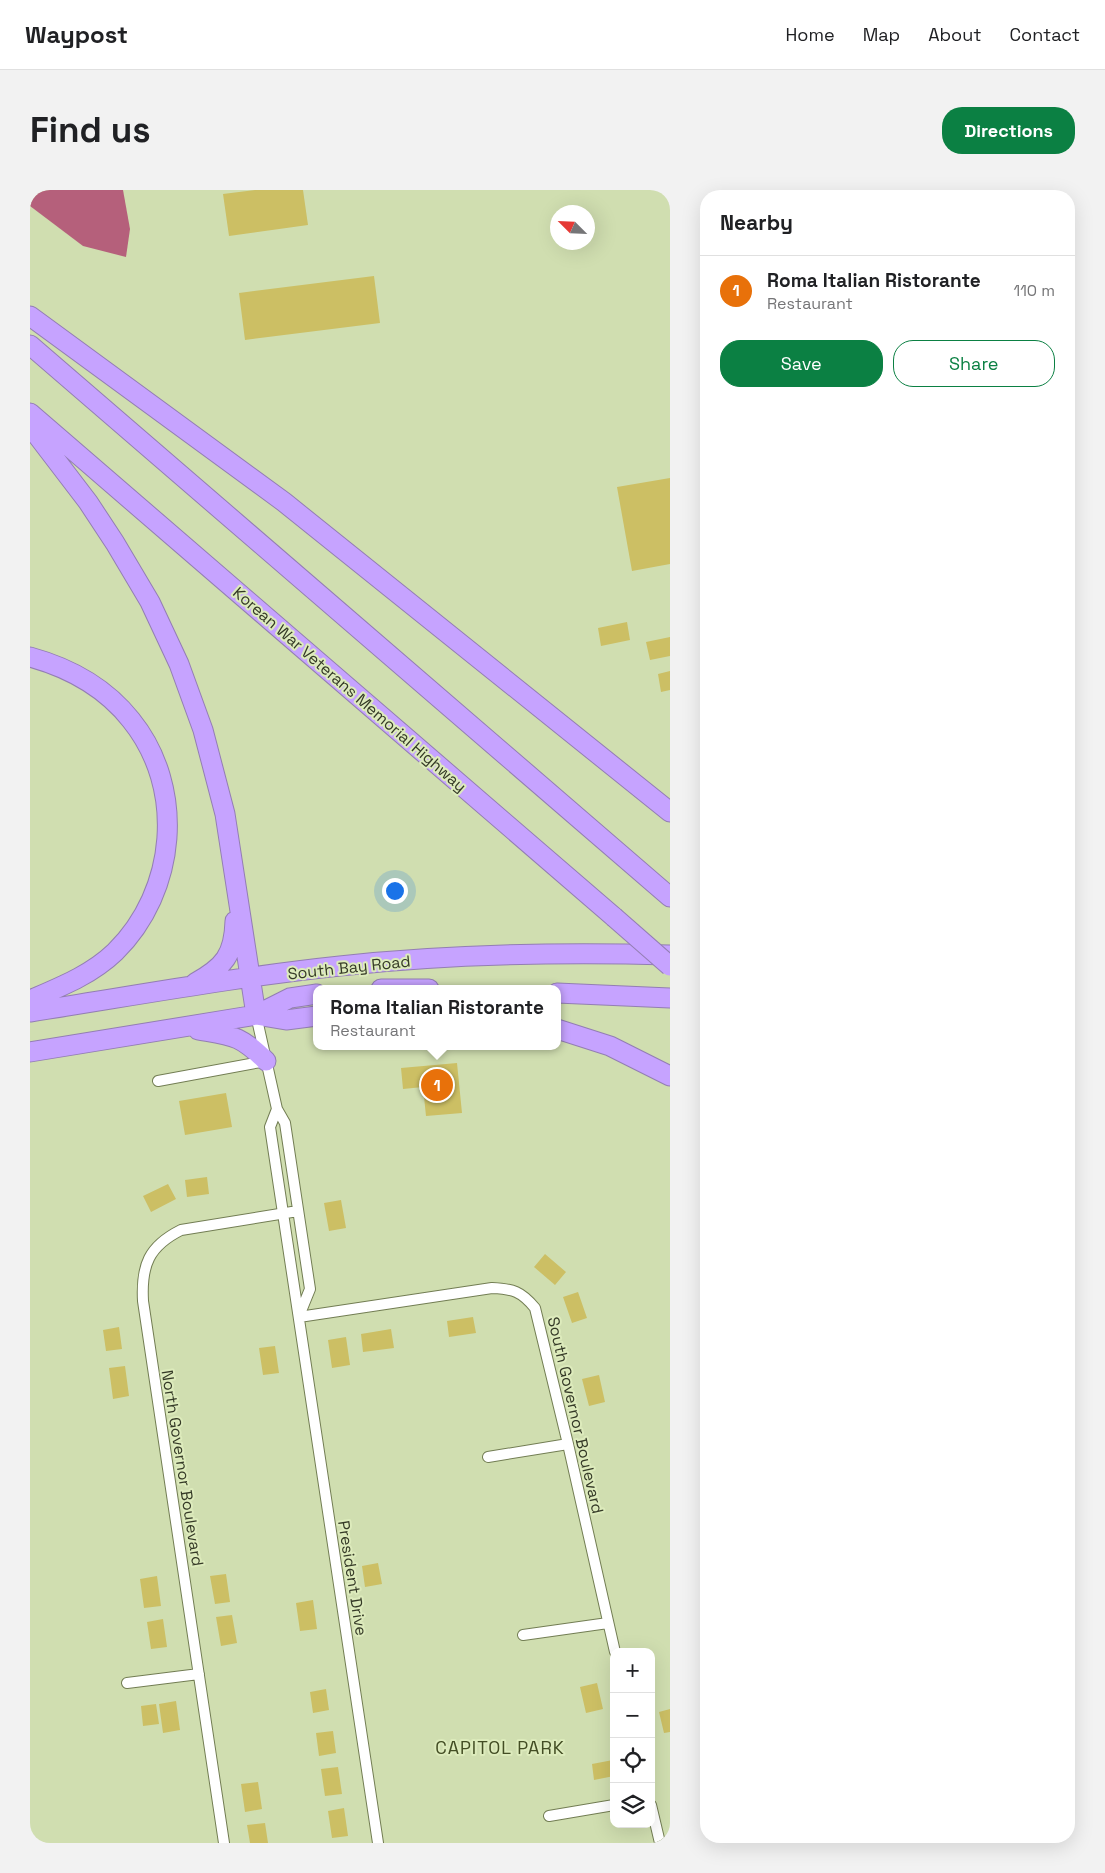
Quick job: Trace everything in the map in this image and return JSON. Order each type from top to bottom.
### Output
[{"type":"highway","points":[[30,316],[284,502],[670,812]]},
{"type":"highway","points":[[30,345],[670,898]]},
{"type":"highway","name":"Korean War Veterans Memorial Highway","points":[[30,413],[670,966]]},
{"type":"highway","points":[[30,426],[88,502],[115,543],[150,602],[190,693],[213,764],[225,814],[256,1015],[286,1020],[313,1017]]},
{"type":"highway","points":[[30,657],[65,669],[91,683],[107,695],[132,721],[146,742],[161,779],[168,824],[167,849],[161,875],[143,917],[131,933],[116,951],[100,965],[62,987],[30,1000]]},
{"type":"highway","points":[[184,988],[216,970],[228,955],[234,938],[236,884]]},
{"type":"highway","name":"South Bay Road","points":[[30,1012],[342,966],[450,958],[569,954],[670,955]]},
{"type":"highway","points":[[561,993],[670,998]]},
{"type":"highway","name":"South Bay Road","points":[[30,1052],[256,1015],[290,998],[313,995]]},
{"type":"highway","points":[[185,1027],[239,1038],[266,1061]]},
{"type":"highway","points":[[561,1030],[610,1046],[670,1076]]},
{"type":"street","name":"President Drive","points":[[256,1015],[276,1109],[285,1123],[310,1289],[299,1317]]},
{"type":"street","points":[[158,1080],[266,1061]]},
{"type":"street","name":"President Drive","points":[[276,1109],[270,1128],[378,1843]]},
{"type":"street","name":"North Governor Boulevard","points":[[224,1843],[142,1301],[142,1285],[144,1271],[154,1248],[165,1238],[181,1230],[298,1211]]},
{"type":"street","name":"South Governor Boulevard","points":[[299,1317],[492,1288],[505,1288],[517,1291],[526,1297],[535,1308],[614,1648]]},
{"type":"street","points":[[488,1458],[568,1444]]},
{"type":"street","points":[[523,1635],[608,1623]]},
{"type":"street","points":[[127,1683],[199,1674]]},
{"type":"street","points":[[549,1816],[610,1806]]},
{"type":"street","points":[[655,1822],[660,1843]]},
{"type":"shaded area","points":[[30,190],[123,190],[130,229],[126,257],[83,246],[30,206]]},
{"type":"building","points":[[255,190],[303,190],[308,225],[229,236],[223,194]]},
{"type":"building","points":[[374,276],[380,323],[245,340],[239,293]]},
{"type":"building","points":[[670,478],[670,564],[632,571],[617,487]]},
{"type":"building","points":[[627,622],[630,640],[601,646],[598,628]]},
{"type":"building","points":[[670,637],[670,656],[650,660],[646,642]]},
{"type":"building","points":[[670,671],[670,690],[661,692],[658,674]]},
{"type":"building","points":[[457,1063],[462,1113],[426,1116],[423,1087],[403,1089],[401,1068]]},
{"type":"building","points":[[226,1093],[232,1127],[185,1135],[179,1101]]},
{"type":"building","points":[[207,1177],[209,1194],[187,1197],[185,1180]]},
{"type":"building","points":[[168,1184],[176,1199],[151,1212],[143,1196]]},
{"type":"building","points":[[341,1200],[346,1228],[329,1231],[324,1203]]},
{"type":"building","points":[[545,1254],[566,1272],[555,1285],[534,1267]]},
{"type":"building","points":[[578,1292],[587,1318],[572,1323],[563,1297]]},
{"type":"building","points":[[473,1317],[476,1333],[449,1337],[447,1321]]},
{"type":"building","points":[[119,1327],[122,1349],[106,1351],[103,1330]]},
{"type":"building","points":[[391,1329],[394,1348],[363,1352],[361,1334]]},
{"type":"building","points":[[346,1337],[350,1365],[332,1368],[328,1340]]},
{"type":"building","points":[[275,1346],[279,1373],[263,1375],[259,1348]]},
{"type":"building","points":[[125,1366],[129,1396],[113,1399],[109,1368]]},
{"type":"building","points":[[599,1375],[605,1402],[589,1406],[582,1379]]},
{"type":"building","points":[[378,1563],[382,1584],[365,1587],[362,1566]]},
{"type":"building","points":[[226,1574],[230,1602],[215,1604],[210,1576]]},
{"type":"building","points":[[157,1576],[161,1606],[144,1608],[140,1579]]},
{"type":"building","points":[[313,1600],[317,1629],[300,1631],[296,1603]]},
{"type":"building","points":[[232,1615],[237,1643],[221,1646],[216,1617]]},
{"type":"building","points":[[163,1619],[167,1647],[151,1649],[147,1622]]},
{"type":"building","points":[[597,1683],[603,1709],[586,1713],[580,1687]]},
{"type":"building","points":[[326,1689],[329,1710],[313,1713],[310,1692]]},
{"type":"building","points":[[176,1701],[180,1730],[163,1733],[159,1704]]},
{"type":"building","points":[[156,1704],[159,1724],[143,1726],[141,1706]]},
{"type":"building","points":[[670,1709],[670,1732],[664,1733],[659,1712]]},
{"type":"building","points":[[333,1731],[336,1753],[319,1756],[316,1733]]},
{"type":"building","points":[[610,1761],[610,1777],[594,1780],[592,1764]]},
{"type":"building","points":[[338,1767],[342,1794],[325,1796],[321,1769]]},
{"type":"building","points":[[258,1782],[262,1809],[245,1812],[241,1784]]},
{"type":"building","points":[[344,1808],[348,1836],[332,1838],[328,1811]]},
{"type":"building","points":[[265,1823],[268,1843],[250,1843],[247,1825]]},
{"type":"place","name":"Roma Italian Ristorante","points":[[437,1085]]},
{"type":"district","name":"CAPITOL PARK","points":[[500,1748]]}]
